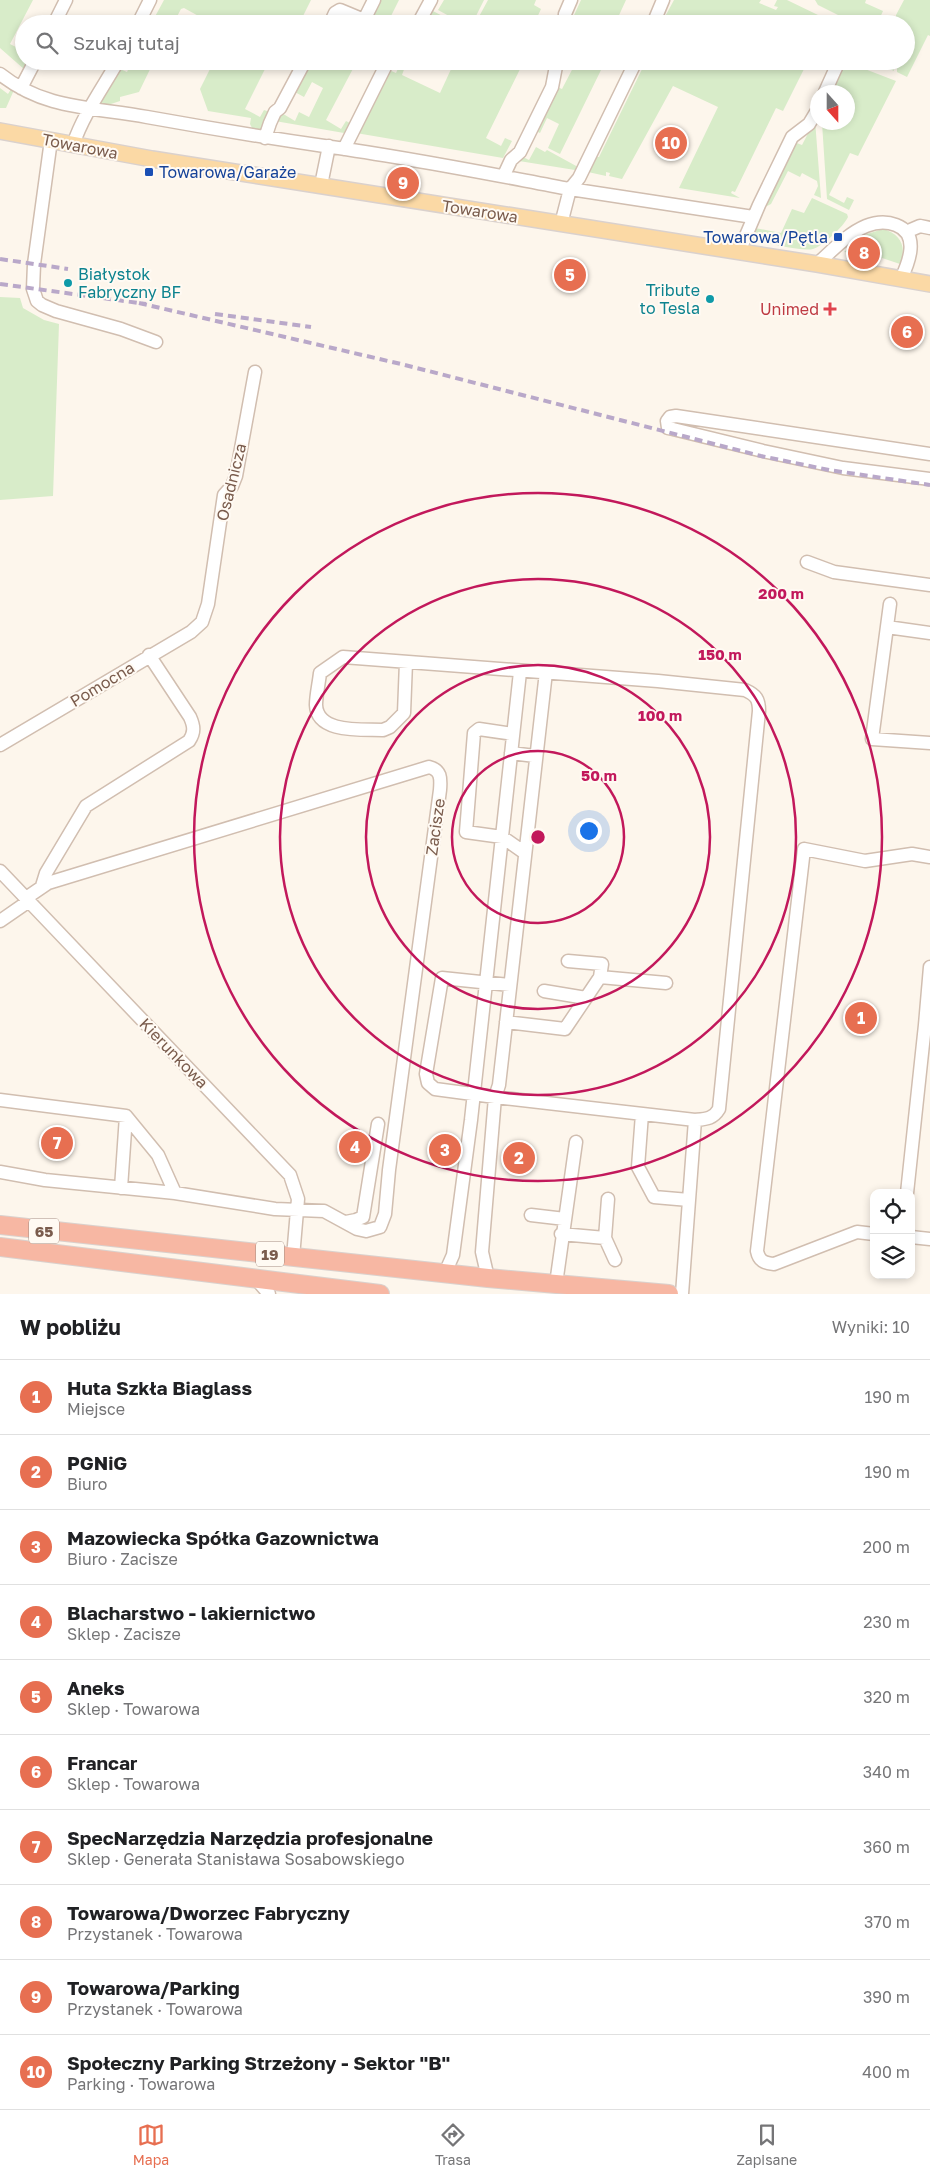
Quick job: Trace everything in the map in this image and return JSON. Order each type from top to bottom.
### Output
[{"type":"highway","name":"19","points":[[0,1215],[54,1223],[89,1236],[488,1278],[669,1294]]},
{"type":"highway","name":"65","points":[[0,1225],[89,1236]]},
{"type":"highway","points":[[165,1268],[170,1244]]},
{"type":"highway","name":"65","points":[[0,1248],[40,1253]]},
{"type":"highway","name":"19","points":[[0,1252],[40,1253],[165,1268],[257,1280],[308,1291],[380,1294]]},
{"type":"main road","name":"Towarowa","points":[[0,131],[73,145],[817,264],[930,284]]},
{"type":"street","points":[[58,15],[66,0]]},
{"type":"street","points":[[142,15],[150,0]]},
{"type":"street","points":[[366,15],[374,0]]},
{"type":"street","points":[[423,15],[431,0]]},
{"type":"street","points":[[565,15],[571,0]]},
{"type":"street","points":[[657,15],[663,0]]},
{"type":"street","points":[[334,15],[340,10],[352,15]]},
{"type":"street","points":[[22,88],[31,70]]},
{"type":"street","points":[[73,145],[88,110],[113,70]]},
{"type":"street","points":[[266,138],[275,112],[280,108],[300,70]]},
{"type":"street","points":[[344,149],[384,70]]},
{"type":"street","points":[[504,175],[512,160],[520,152],[552,87],[555,70]]},
{"type":"street","points":[[561,224],[570,189],[579,178],[632,70]]},
{"type":"street","points":[[828,85],[835,70]]},
{"type":"street","points":[[0,74],[22,88],[64,106],[142,116],[266,138],[329,146],[504,175],[570,189],[753,217]]},
{"type":"street","points":[[739,252],[753,217],[792,137],[810,122]]},
{"type":"street","points":[[51,140],[34,259],[33,289],[37,301],[48,308],[121,329],[156,342]]},
{"type":"street","points":[[321,185],[329,146]]},
{"type":"street","points":[[817,264],[849,237],[882,222],[893,224],[906,232],[911,240],[908,264],[901,279]]},
{"type":"street","points":[[906,232],[925,227]]},
{"type":"street","name":"Osadnicza","points":[[202,622],[210,596],[224,495],[232,486],[236,476],[255,372]]},
{"type":"street","points":[[930,454],[676,416],[670,417],[667,421],[668,428],[763,451],[843,468],[930,480]]},
{"type":"street","points":[[807,562],[834,572],[930,584]]},
{"type":"street","points":[[890,604],[872,739],[930,743]]},
{"type":"street","name":"Pomocna","points":[[0,744],[190,632],[202,622]]},
{"type":"street","points":[[887,627],[930,633]]},
{"type":"street","points":[[42,886],[46,873],[86,806],[190,741],[194,726],[190,717],[149,655]]},
{"type":"street","points":[[406,662],[404,712],[390,727],[383,730],[336,728],[321,718],[316,706],[320,673],[343,657],[406,662],[520,672],[546,672],[745,690],[755,694],[759,702],[720,1109],[716,1115],[708,1119],[695,1120],[435,1089],[428,1083],[426,1074],[442,978],[510,985]]},
{"type":"street","points":[[444,1273],[454,1255],[520,672]]},
{"type":"street","points":[[488,1278],[482,1252],[491,1136],[495,1097],[499,1085],[546,672]]},
{"type":"street","points":[[514,734],[479,729],[474,733],[466,832],[502,837],[525,853]]},
{"type":"street","points":[[511,753],[536,756]]},
{"type":"street","name":"Zacisze","points":[[0,921],[28,900],[42,886],[428,767],[436,769],[439,773],[440,790],[385,1214],[380,1227],[375,1229],[357,1229],[350,1227],[346,1222],[324,1211],[275,1209],[175,1193],[45,1180],[0,1172]]},
{"type":"street","points":[[870,1234],[857,1232],[774,1264],[763,1262],[758,1258],[757,1251],[804,849],[865,861],[912,854],[930,857]]},
{"type":"street","name":"Kierunkowa","points":[[0,871],[282,1164],[295,1187],[298,1210],[293,1257]]},
{"type":"street","points":[[506,1022],[565,1029],[600,977],[602,964],[568,961]]},
{"type":"street","points":[[908,1189],[928,1025],[930,967]]},
{"type":"street","points":[[600,977],[666,983]]},
{"type":"street","points":[[544,991],[586,998]]},
{"type":"street","points":[[0,1100],[126,1116],[158,1155],[175,1193]]},
{"type":"street","points":[[642,1114],[638,1167],[654,1197],[689,1200]]},
{"type":"street","points":[[121,1188],[126,1116]]},
{"type":"street","points":[[682,1294],[695,1120]]},
{"type":"street","points":[[346,1222],[363,1217],[378,1124]]},
{"type":"street","points":[[469,1134],[491,1136]]},
{"type":"street","points":[[556,1284],[561,1234],[565,1219],[576,1142]]},
{"type":"street","points":[[608,1199],[604,1238],[615,1260]]},
{"type":"street","points":[[531,1215],[565,1219]]},
{"type":"street","points":[[561,1234],[604,1238]]},
{"type":"street","points":[[915,1237],[930,1239]]},
{"type":"street","points":[[257,1280],[269,1294]]},
{"type":"green space","points":[[0,0],[33,0],[25,15],[15,15],[15,34],[10,44],[15,46],[15,61],[0,48]]},
{"type":"green space","points":[[164,0],[311,0],[304,15],[197,15],[184,8],[181,9],[178,15],[156,15]]},
{"type":"green space","points":[[377,0],[399,0],[392,15],[369,15]]},
{"type":"green space","points":[[444,0],[484,0],[476,15],[447,15],[438,10]]},
{"type":"green space","points":[[488,0],[536,0],[534,5],[541,9],[538,15],[480,15]]},
{"type":"green space","points":[[581,0],[626,0],[619,15],[574,15]]},
{"type":"green space","points":[[674,0],[761,0],[759,3],[776,10],[778,7],[774,6],[777,0],[787,0],[818,15],[666,15]]},
{"type":"green space","points":[[815,0],[866,0],[865,3],[883,11],[881,15],[838,15],[818,5]]},
{"type":"green space","points":[[904,0],[930,0],[930,36],[928,35],[915,61],[915,15],[896,15]]},
{"type":"green space","points":[[429,9],[441,15],[426,15]]},
{"type":"green space","points":[[119,70],[127,72],[128,70],[150,70],[139,92],[120,97],[120,101],[102,107],[100,103]]},
{"type":"green space","points":[[210,70],[264,70],[245,109],[260,117],[264,110],[270,112],[262,128],[259,130],[252,128],[250,124],[251,118],[208,111],[200,89]]},
{"type":"green space","points":[[304,70],[352,70],[326,120],[341,129],[346,121],[350,123],[344,133],[275,121],[280,112],[295,121],[299,112],[309,117],[323,88],[312,82],[304,97],[293,91]]},
{"type":"green space","points":[[389,70],[396,73],[397,70],[404,70],[402,75],[440,93],[451,70],[520,70],[486,138],[501,146],[505,138],[512,141],[503,158],[356,133]]},
{"type":"green space","points":[[572,70],[601,70],[560,154],[548,148],[559,124],[547,118],[540,133],[534,130],[557,87],[562,89]]},
{"type":"green space","points":[[642,70],[804,70],[783,111],[776,108],[735,192],[732,191],[731,193],[740,198],[679,188],[718,107],[673,86],[622,179],[609,176],[610,173],[606,172],[606,176],[588,172],[596,157],[599,157]]},
{"type":"green space","points":[[840,70],[867,70],[896,81],[858,156],[850,153],[829,195],[844,203],[847,197],[854,200],[849,210],[827,199],[822,130],[855,130],[855,85],[833,85]]},
{"type":"green space","points":[[897,70],[910,70],[907,77],[897,72]]},
{"type":"green space","points":[[0,88],[8,94],[11,89],[14,90],[6,108],[0,108]]},
{"type":"green space","points":[[810,130],[816,130],[821,198],[814,195],[818,186],[817,181],[802,173],[800,177],[788,171],[771,204],[764,205],[794,142],[802,145]]},
{"type":"green space","points":[[536,147],[545,152],[547,150],[578,167],[575,170],[519,161],[521,156],[529,160]]},
{"type":"green space","points":[[812,198],[847,214],[848,217],[838,230],[822,244],[808,250],[750,240],[755,228],[781,233],[792,209],[804,213]]},
{"type":"green space","points":[[883,229],[894,234],[901,242],[903,252],[900,264],[879,257],[876,253],[844,252],[867,234]]},
{"type":"green space","points":[[0,297],[20,298],[23,308],[44,320],[59,324],[53,496],[0,500]]},
{"type":"railway","points":[[0,259],[68,269]]},
{"type":"railway","points":[[0,284],[146,304]]},
{"type":"railway","points":[[139,303],[401,364],[761,456],[829,470],[930,485]]},
{"type":"railway","points":[[215,314],[311,327]]},
{"type":"place","name":"Społeczny Parking Strzeżony - Sektor \"B\"","points":[[671,143]]},
{"type":"place","name":"Towarowa/Garaże","points":[[149,172]]},
{"type":"place","name":"Towarowa/Parking","points":[[403,183]]},
{"type":"place","name":"Towarowa/Pętla","points":[[838,237]]},
{"type":"place","name":"Towarowa/Dworzec Fabryczny","points":[[864,253]]},
{"type":"place","name":"Aneks","points":[[570,275]]},
{"type":"place","name":"Białystok Fabryczny BF","points":[[68,283]]},
{"type":"place","name":"Tribute to Tesla","points":[[710,299]]},
{"type":"place","name":"Unimed","points":[[830,309]]},
{"type":"place","name":"Francar","points":[[907,332]]},
{"type":"place","name":"Huta Szkła Biaglass","points":[[861,1018]]},
{"type":"place","name":"SpecNarzędzia Narzędzia profesjonalne","points":[[57,1143]]},
{"type":"place","name":"Blacharstwo - lakiernictwo","points":[[355,1147]]},
{"type":"place","name":"Mazowiecka Spółka Gazownictwa","points":[[445,1150]]},
{"type":"place","name":"PGNiG","points":[[519,1158]]}]
